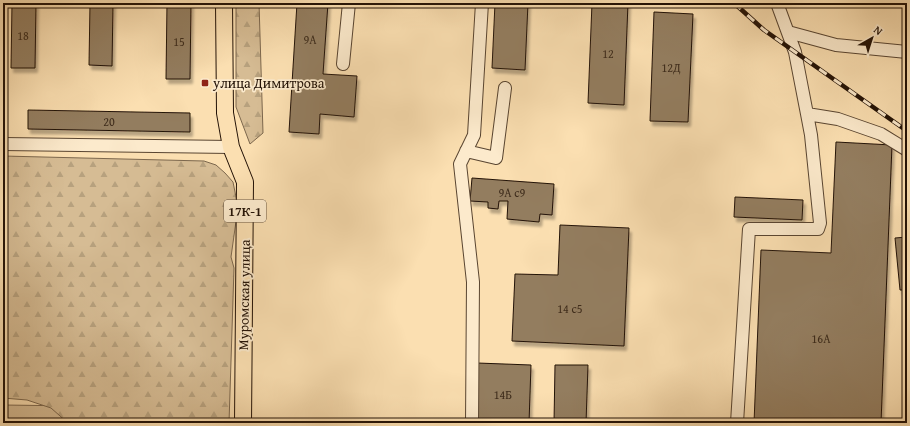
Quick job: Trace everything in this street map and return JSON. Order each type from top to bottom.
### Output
[{"type":"main road","name":"Муромская улица","points":[[224,3],[225,113],[231,147],[245,182],[243,423]]},
{"type":"street","points":[[343,64],[349,3]]},
{"type":"street","points":[[472,423],[473,282],[460,164],[474,134],[482,3]]},
{"type":"street","points":[[737,423],[749,229],[818,230],[820,223],[811,135],[795,52],[777,3]]},
{"type":"street","points":[[788,32],[836,45],[907,52]]},
{"type":"street","points":[[466,151],[496,158],[506,88]]},
{"type":"street","points":[[807,114],[838,119],[881,134],[907,150]]},
{"type":"street","points":[[3,144],[231,147]]},
{"type":"green space","points":[[236,3],[259,3],[263,133],[250,144],[236,107]]},
{"type":"green space","points":[[3,156],[204,161],[216,165],[233,182],[238,207],[231,257],[234,268],[229,423],[68,423],[51,408],[27,400],[3,398]]},
{"type":"green space","points":[[3,405],[79,406],[80,423],[3,423]]},
{"type":"building","points":[[12,3],[36,3],[35,68],[11,68]]},
{"type":"building","points":[[90,3],[113,3],[112,66],[89,65]]},
{"type":"building","points":[[167,3],[191,3],[190,79],[166,79]]},
{"type":"building","points":[[297,3],[328,3],[323,74],[357,76],[354,117],[320,114],[319,134],[289,132]]},
{"type":"building","points":[[495,3],[528,3],[525,70],[492,68]]},
{"type":"building","points":[[592,3],[628,3],[624,105],[588,103]]},
{"type":"building","points":[[654,12],[693,14],[688,122],[650,121]]},
{"type":"building","points":[[28,110],[190,113],[190,132],[28,129]]},
{"type":"building","points":[[836,142],[892,145],[881,423],[754,423],[761,250],[831,253]]},
{"type":"building","points":[[472,178],[554,184],[552,215],[540,214],[539,222],[507,219],[508,201],[499,201],[498,209],[488,208],[488,202],[470,201]]},
{"type":"building","points":[[735,197],[803,200],[802,220],[734,217]]},
{"type":"building","points":[[560,225],[629,228],[624,346],[512,341],[515,274],[558,275]]},
{"type":"building","points":[[907,237],[907,290],[900,290],[895,238]]},
{"type":"building","points":[[477,363],[531,365],[529,423],[475,423]]},
{"type":"building","points":[[555,365],[588,365],[586,423],[554,423]]},
{"type":"railway","points":[[734,3],[764,30],[907,131]]},
{"type":"place","name":"улица Димитрова","points":[[205,83]]}]
